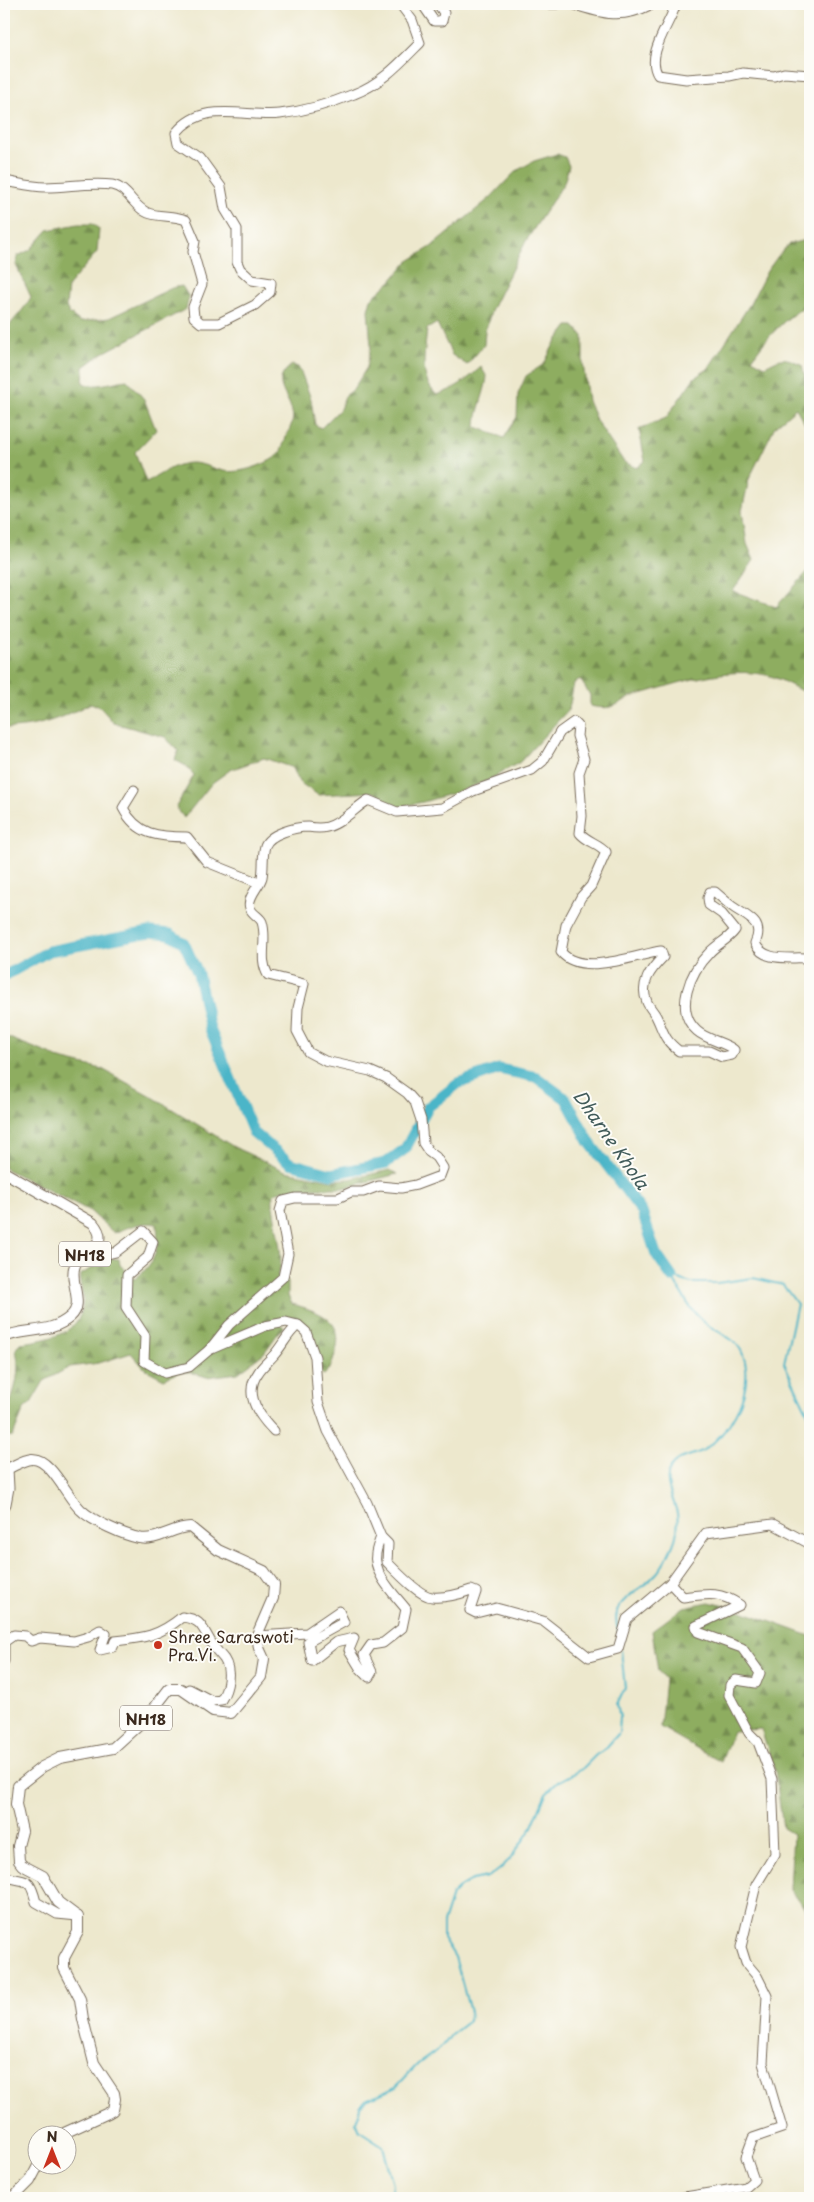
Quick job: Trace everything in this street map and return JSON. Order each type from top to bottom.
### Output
[{"type":"main road","name":"NH18","points":[[4,1172],[93,1223],[97,1228],[99,1236],[97,1244],[79,1259],[74,1267],[77,1304],[76,1310],[69,1319],[40,1331],[4,1336]]},
{"type":"main road","points":[[6,1469],[20,1462],[32,1459],[38,1460],[48,1466],[80,1510],[95,1519],[138,1538],[150,1538],[165,1532],[190,1527],[218,1550],[264,1571],[274,1585],[273,1593],[257,1636]]},
{"type":"main road","name":"NH18","points":[[78,1916],[58,1902],[43,1876],[22,1865],[19,1861],[18,1846],[22,1831],[16,1804],[18,1786],[42,1767],[60,1758],[113,1748],[148,1716],[169,1689],[182,1689],[213,1712],[231,1712],[261,1677],[264,1659],[259,1648],[257,1636]]},
{"type":"main road","points":[[78,1916],[78,1932],[64,1958],[64,1968],[80,1999],[94,2063],[109,2082],[116,2100],[112,2110],[108,2113],[78,2127]]},
{"type":"main road","points":[[13,2198],[30,2181],[34,2174]]},
{"type":"street","points":[[4,181],[44,187],[84,184],[114,185],[127,193],[137,206],[148,213],[174,215],[186,220],[195,241],[193,252],[202,284],[193,307],[194,317],[201,323],[220,323],[255,305],[270,292],[271,283],[252,280],[240,269],[237,262],[237,229],[225,208],[221,188],[200,158],[178,144],[176,133],[181,126],[200,117],[228,111],[279,114],[354,94],[378,83],[420,43],[412,20],[400,4]]},
{"type":"street","points":[[425,4],[425,8],[434,21],[442,21],[444,13],[438,4]]},
{"type":"street","points":[[546,4],[557,4]]},
{"type":"street","points":[[572,4],[604,14],[640,10],[652,4]]},
{"type":"street","points":[[676,4],[655,52],[654,69],[658,75],[686,79],[743,74],[774,76],[784,73],[810,76]]},
{"type":"street","points":[[210,1350],[229,1325],[283,1277],[288,1254],[280,1211],[283,1201],[296,1198],[338,1198],[351,1192],[363,1192],[379,1186],[401,1188],[416,1185],[440,1176],[443,1168],[423,1143],[421,1120],[416,1102],[386,1078],[370,1071],[325,1061],[308,1052],[297,1031],[298,1008],[304,984],[268,975],[262,955],[264,935],[262,921],[250,908],[249,902],[262,879],[264,849],[267,841],[275,834],[308,827],[327,827],[352,813],[368,800],[396,812],[442,808],[473,791],[532,770],[543,761],[560,732],[574,722],[578,726],[577,736],[584,759],[579,773],[582,816],[580,833],[584,838],[601,845],[606,852],[591,886],[581,897],[566,925],[561,952],[566,958],[576,962],[621,962],[661,951],[663,957],[649,971],[644,988],[647,1002],[656,1015],[663,1036],[679,1051],[709,1051],[722,1057],[732,1055],[734,1050],[730,1046],[710,1040],[697,1031],[688,1021],[685,1002],[689,983],[700,962],[735,930],[722,914],[709,905],[708,898],[710,892],[715,892],[732,907],[751,918],[756,925],[758,936],[755,943],[758,950],[762,953],[767,956],[806,958],[810,961]]},
{"type":"street","points":[[134,790],[123,808],[129,819],[137,827],[150,834],[187,837],[207,862],[259,883]]},
{"type":"street","points":[[97,1244],[104,1255],[116,1252],[143,1231],[153,1242],[148,1257],[127,1275],[126,1306],[145,1336],[144,1361],[165,1373],[189,1366],[210,1350],[265,1326],[286,1322],[298,1325],[306,1332],[316,1357],[318,1402],[328,1431],[367,1503],[381,1537],[388,1544],[387,1562],[406,1582],[431,1598],[471,1590],[476,1592],[470,1610],[476,1612],[496,1608],[543,1621],[589,1657],[618,1649],[627,1619],[670,1583],[706,1533],[773,1524],[810,1544]]},
{"type":"street","points":[[274,1431],[259,1416],[255,1409],[253,1386],[256,1375],[275,1354],[287,1335],[298,1325]]},
{"type":"street","points":[[4,1504],[6,1504],[9,1488],[6,1469]]},
{"type":"street","points":[[257,1636],[306,1633],[339,1610],[344,1622],[308,1642],[312,1661],[336,1642],[354,1638],[349,1650],[360,1668],[369,1676],[372,1672],[364,1655],[371,1645],[383,1643],[402,1628],[406,1609],[378,1570],[375,1554],[381,1537]]},
{"type":"street","points":[[670,1583],[683,1597],[715,1593],[728,1597],[740,1605],[696,1626],[698,1632],[704,1635],[742,1648],[760,1673],[756,1683],[736,1680],[730,1685],[729,1695],[749,1733],[758,1742],[772,1779],[775,1854],[756,1885],[741,1947],[746,1963],[767,1996],[763,2063],[782,2128],[753,2138],[746,2157],[754,2180],[746,2187],[679,2198]]},
{"type":"street","points":[[4,1661],[4,1642],[14,1634],[25,1636],[31,1640],[40,1638],[74,1641],[88,1637],[100,1630],[106,1634],[100,1650],[113,1647],[115,1641],[138,1639],[157,1633],[168,1628],[182,1617],[193,1618],[204,1629],[210,1642],[225,1660],[228,1670],[227,1689],[221,1700],[212,1701],[189,1689],[182,1689]]},
{"type":"street","points":[[4,1876],[26,1880],[32,1887],[36,1902],[57,1914],[78,1916]]},
{"type":"green space","points":[[557,154],[565,157],[569,166],[564,183],[526,241],[492,309],[485,331],[484,345],[467,365],[452,355],[437,323],[427,329],[424,365],[427,381],[437,395],[461,384],[481,367],[487,377],[477,414],[476,427],[504,438],[517,417],[518,394],[526,376],[544,364],[554,344],[568,326],[574,326],[583,336],[583,363],[588,401],[597,422],[624,462],[637,468],[645,461],[639,429],[666,418],[694,378],[708,369],[778,256],[789,244],[810,239],[810,304],[793,314],[778,328],[752,359],[765,366],[783,359],[802,365],[806,380],[810,381],[810,433],[796,408],[775,426],[749,479],[742,511],[747,544],[754,560],[733,591],[776,607],[810,569],[810,695],[767,675],[728,673],[678,683],[630,697],[611,707],[602,708],[590,706],[590,695],[580,679],[574,683],[569,709],[520,762],[487,781],[457,792],[398,807],[373,792],[318,795],[299,782],[293,768],[264,758],[230,770],[212,783],[184,818],[176,807],[194,775],[186,766],[175,760],[178,751],[165,737],[114,723],[100,707],[91,703],[49,721],[16,728],[4,728],[4,332],[31,297],[16,265],[18,256],[30,250],[48,230],[78,224],[93,224],[99,229],[97,252],[68,286],[66,307],[69,313],[80,322],[109,318],[172,288],[182,286],[189,297],[186,309],[103,353],[84,367],[83,383],[99,385],[127,380],[144,399],[156,430],[135,452],[146,482],[173,467],[191,463],[230,472],[244,470],[273,459],[282,449],[293,418],[290,405],[282,388],[281,382],[285,371],[292,365],[298,367],[311,399],[315,425],[321,428],[340,409],[345,396],[353,390],[367,367],[371,346],[368,310],[371,299],[391,281],[407,262],[431,247],[490,198],[516,171],[534,161]]},
{"type":"green space","points":[[4,1036],[56,1058],[102,1069],[151,1096],[234,1147],[285,1171],[331,1180],[350,1179],[390,1170],[397,1174],[343,1188],[298,1188],[277,1192],[273,1196],[281,1260],[277,1275],[288,1281],[288,1296],[292,1304],[327,1318],[333,1324],[336,1331],[338,1340],[336,1351],[331,1367],[324,1375],[321,1373],[313,1336],[302,1324],[282,1317],[278,1319],[284,1328],[264,1353],[238,1373],[207,1377],[190,1372],[179,1372],[164,1379],[145,1369],[131,1353],[99,1363],[70,1367],[44,1381],[31,1403],[24,1409],[13,1436],[4,1437],[7,1415],[18,1373],[16,1350],[21,1343],[54,1336],[71,1327],[78,1320],[82,1310],[83,1298],[80,1275],[110,1258],[119,1259],[120,1265],[135,1279],[142,1273],[155,1255],[157,1224],[135,1225],[114,1233],[90,1211],[4,1168]]},
{"type":"green space","points":[[709,1602],[730,1607],[810,1636],[810,1916],[790,1889],[793,1834],[783,1828],[775,1771],[761,1729],[733,1731],[721,1762],[660,1727],[665,1679],[658,1671],[652,1631],[684,1607]]},
{"type":"waterway","name":"Dharne Khola","points":[[4,976],[49,951],[150,932],[170,934],[184,943],[198,974],[210,1029],[253,1132],[290,1163],[331,1174],[386,1163],[405,1149],[428,1107],[459,1083],[499,1069],[536,1077],[566,1099],[590,1143],[642,1212],[656,1254],[672,1277]]},
{"type":"waterway","name":"Dharne Khola","points":[[672,1277],[691,1283],[717,1283],[753,1278],[783,1285],[797,1304],[784,1363],[810,1418]]},
{"type":"waterway","points":[[619,1633],[616,1622],[619,1606],[657,1573],[666,1559],[675,1538],[678,1518],[668,1485],[670,1469],[677,1461],[701,1452],[722,1434],[741,1402],[746,1379],[746,1368],[741,1350],[732,1340],[700,1319],[672,1277]]},
{"type":"waterway","points":[[391,2198],[393,2185],[383,2146],[360,2131],[356,2122],[360,2107],[366,2100],[396,2087],[418,2064],[443,2046],[451,2035],[469,2021],[470,2012],[455,1957],[443,1938],[443,1923],[452,1895],[460,1887],[472,1880],[487,1877],[499,1870],[511,1858],[531,1829],[546,1793],[558,1782],[582,1769],[605,1749],[619,1733],[620,1717],[617,1705],[625,1688],[621,1650]]},
{"type":"place","name":"Shree Saraswoti Pra.Vi.","points":[[158,1645]]}]
